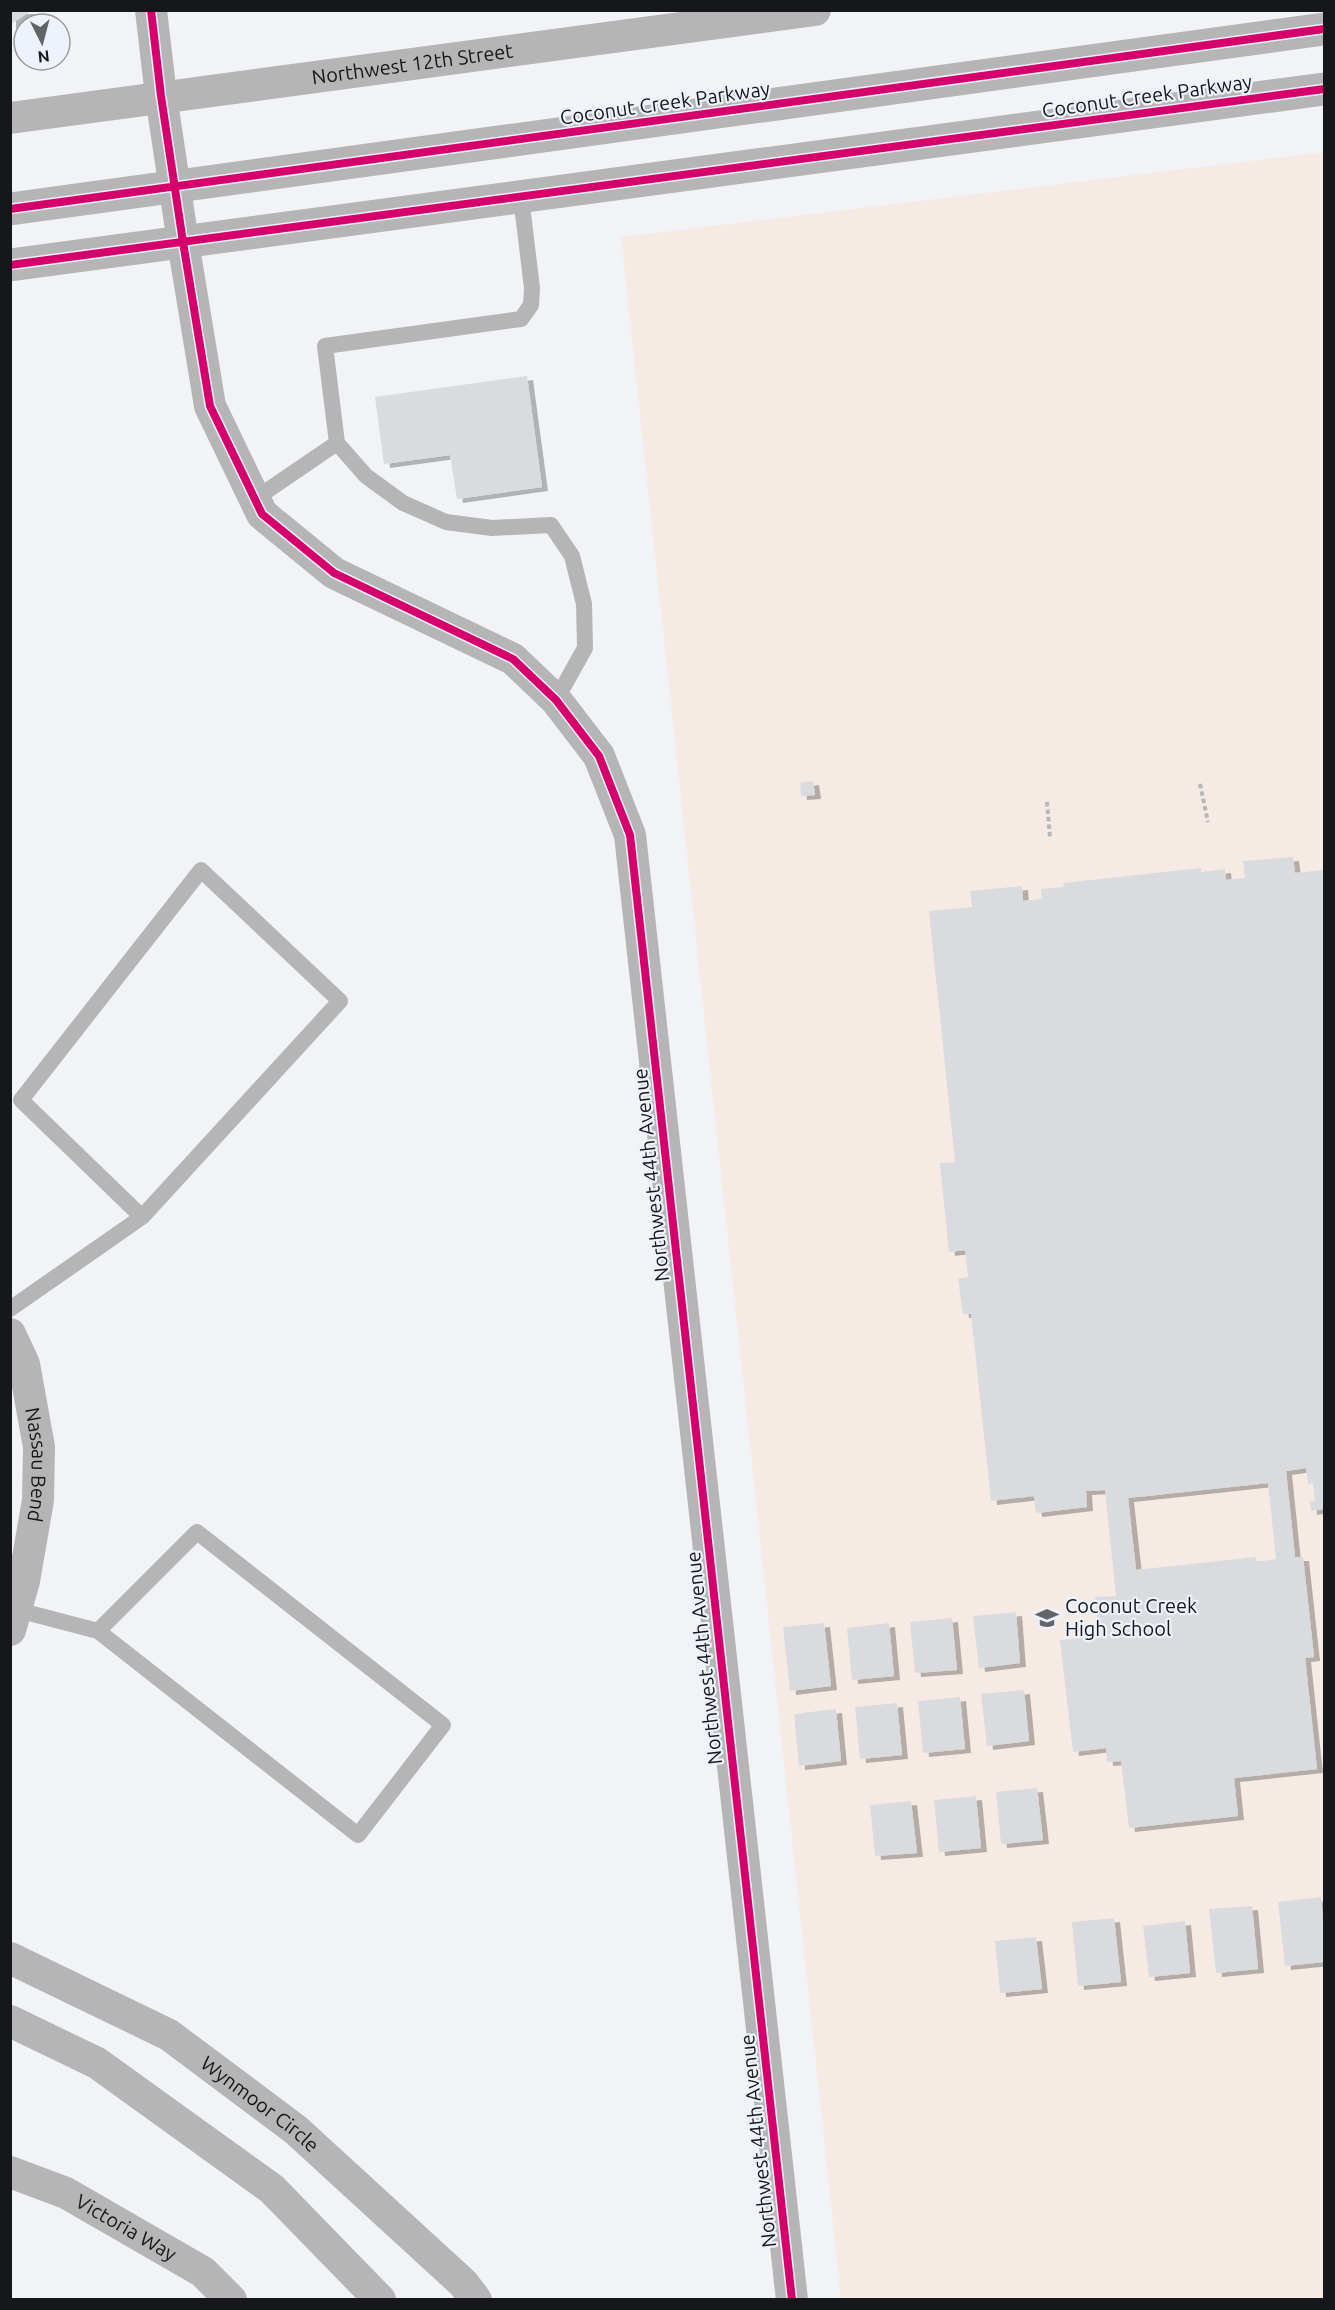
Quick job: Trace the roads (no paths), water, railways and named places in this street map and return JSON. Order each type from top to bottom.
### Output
[{"type":"main road","name":"Coconut Creek Parkway","points":[[10,209],[1324,29]]},
{"type":"main road","name":"Coconut Creek Parkway","points":[[10,265],[1324,89]]},
{"type":"street","name":"Northwest 44th Avenue","points":[[152,10],[161,96],[210,406],[262,514],[334,573],[513,659],[556,700],[599,756],[630,835],[792,2300]]},
{"type":"street","name":"Northwest 12th Street","points":[[10,118],[815,10]]},
{"type":"street","name":"Nassau Bend","points":[[10,1334],[24,1364],[39,1447],[38,1500],[13,1616]]},
{"type":"street","name":"Wynmoor Circle","points":[[10,1958],[169,2035],[296,2130],[463,2283],[476,2300]]},
{"type":"street","points":[[10,2021],[97,2063],[272,2189],[380,2300]]},
{"type":"street","name":"Victoria Way","points":[[10,2172],[66,2193],[193,2266],[231,2300]]},
{"type":"lane","points":[[521,197],[532,288],[531,305],[521,320],[326,346],[337,443],[366,476],[403,503],[446,522],[492,528],[551,525],[572,556],[584,604],[585,648],[556,700]]},
{"type":"lane","points":[[255,499],[337,443]]},
{"type":"lane","points":[[10,1310],[142,1217],[340,1001],[201,870],[21,1100],[142,1217]]},
{"type":"lane","points":[[13,1616],[98,1631],[358,1835],[443,1725],[197,1532],[98,1631]]},
{"type":"place","name":"Coconut Creek High School","points":[[1047,1618]]}]
